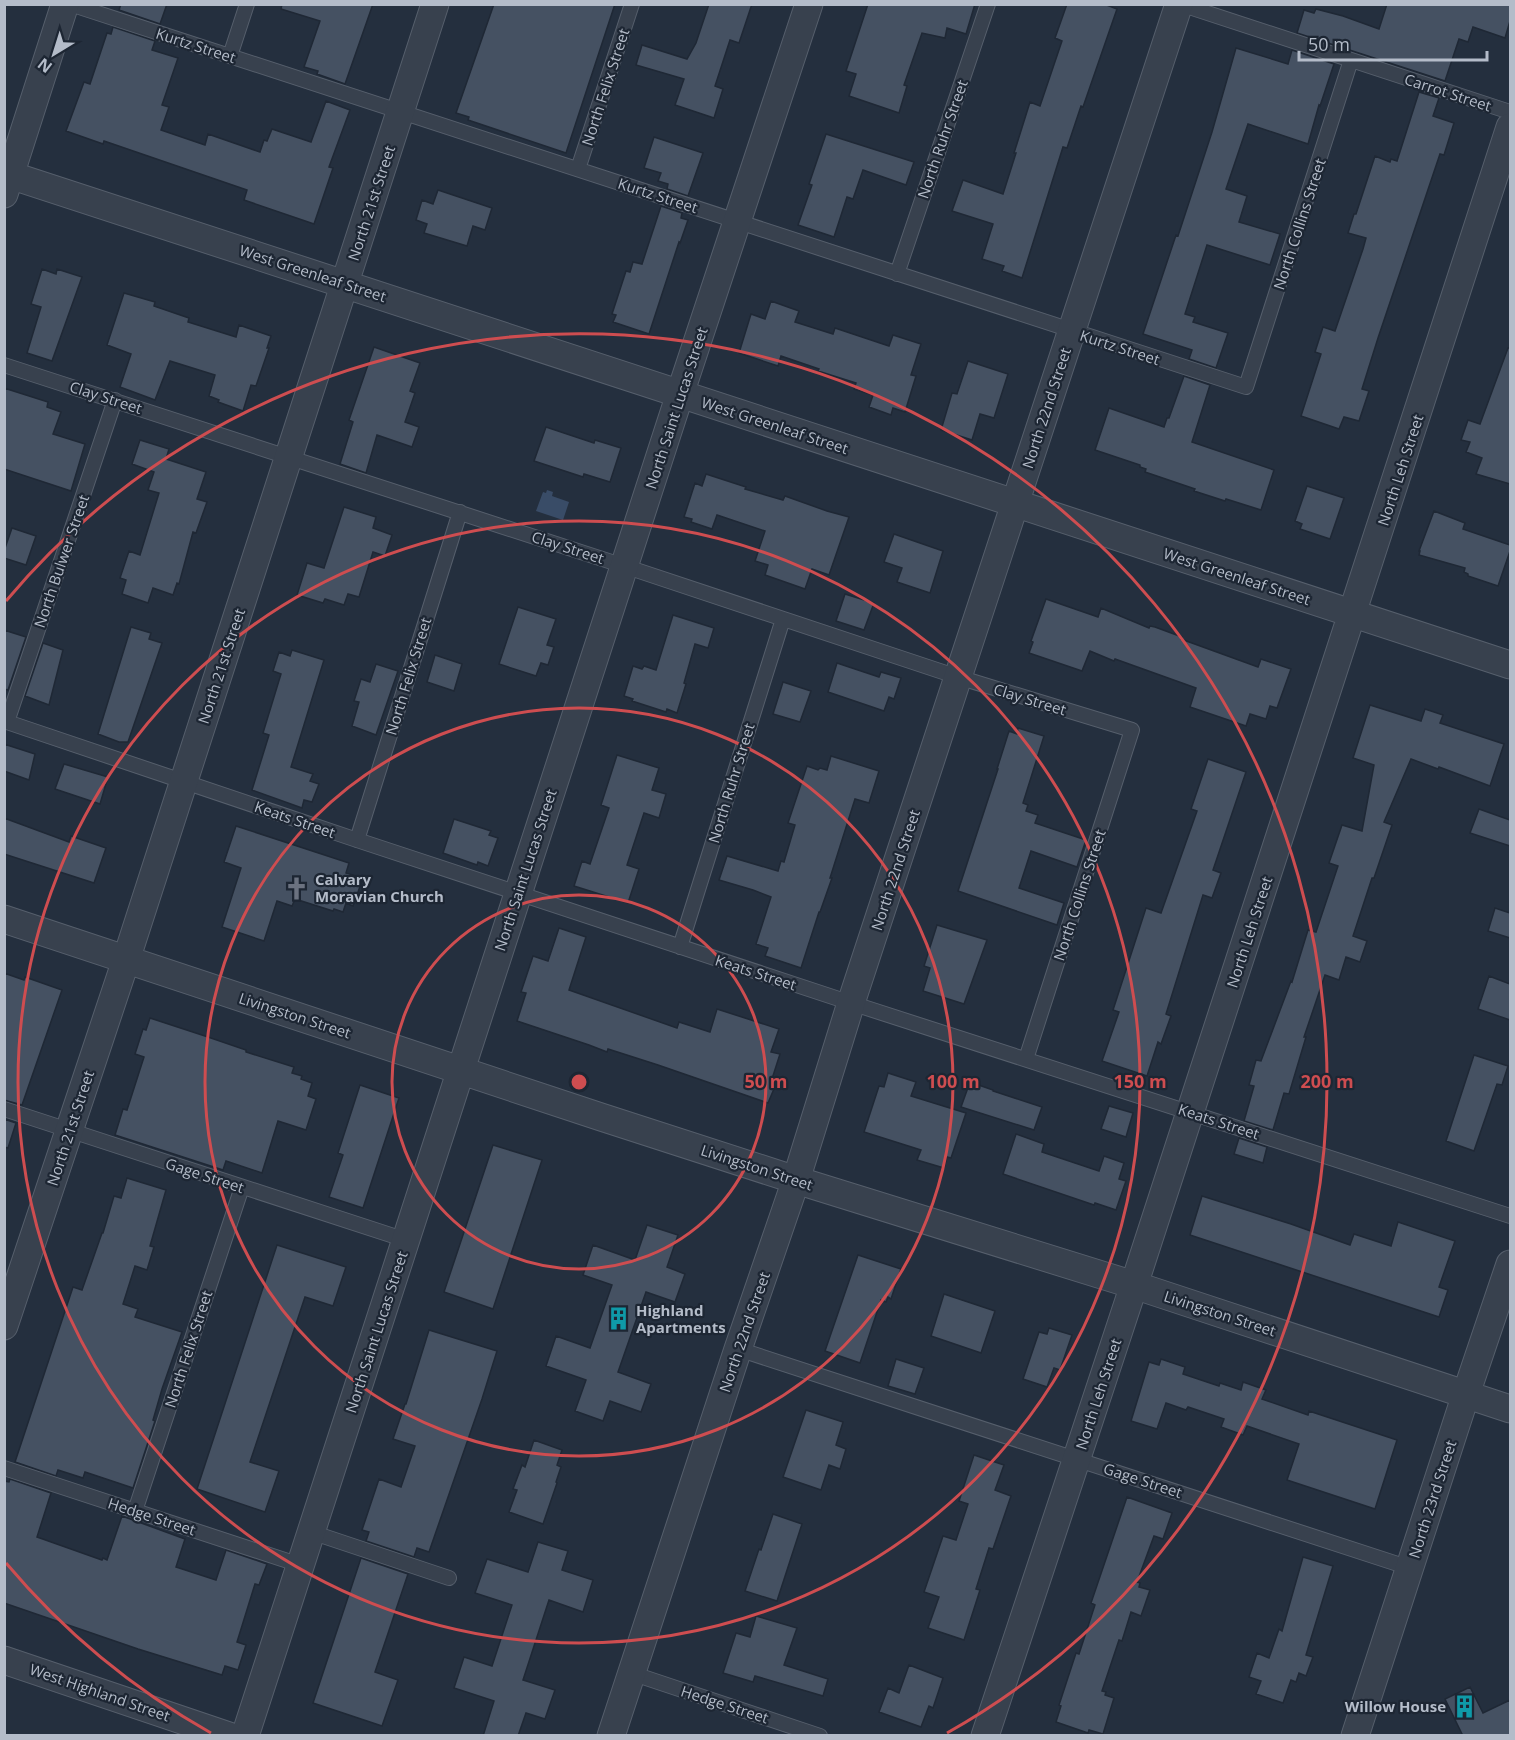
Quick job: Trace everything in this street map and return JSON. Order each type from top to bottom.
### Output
[{"type":"street","points":[[7,181],[68,4]]},
{"type":"street","name":"North 21st Street","points":[[4,1326],[126,960],[435,4]]},
{"type":"street","name":"North Saint Lucas Street","points":[[244,1736],[808,4]]},
{"type":"street","name":"North 22nd Street","points":[[611,1736],[796,1180],[851,1003],[1179,4]]},
{"type":"street","name":"North Leh Street","points":[[985,1736],[1191,1112],[1510,128]]},
{"type":"street","name":"West Greenleaf Street","points":[[7,181],[345,284],[1510,665]]},
{"type":"street","name":"Livingston Street","points":[[4,919],[796,1180],[1134,1285],[1510,1409]]},
{"type":"street","name":"North 23rd Street","points":[[1356,1736],[1510,1264]]},
{"type":"street","name":"West Highland Street","points":[[4,1660],[229,1736]]},
{"type":"lane","name":"Kurtz Street","points":[[68,4],[1246,387]]},
{"type":"lane","points":[[231,56],[247,4]]},
{"type":"lane","name":"North Felix Street","points":[[578,169],[632,4]]},
{"type":"lane","name":"North Ruhr Street","points":[[897,274],[988,4]]},
{"type":"lane","name":"Carrot Street","points":[[1179,4],[1510,112]]},
{"type":"lane","name":"North Collins Street","points":[[1246,387],[1351,60]]},
{"type":"lane","name":"Clay Street","points":[[4,365],[289,456],[958,677],[1132,730]]},
{"type":"lane","name":"North Bulwer Street","points":[[6,722],[115,400]]},
{"type":"lane","name":"North Felix Street","points":[[357,840],[460,512]]},
{"type":"lane","name":"North Ruhr Street","points":[[680,947],[783,619]]},
{"type":"lane","name":"Keats Street","points":[[6,722],[680,947],[1510,1216]]},
{"type":"lane","name":"North Collins Street","points":[[1026,1059],[1132,730]]},
{"type":"lane","name":"Gage Street","points":[[4,1109],[406,1240]]},
{"type":"lane","name":"North Felix Street","points":[[135,1511],[242,1187]]},
{"type":"lane","name":"Gage Street","points":[[738,1349],[1410,1568]]},
{"type":"lane","name":"Hedge Street","points":[[4,1468],[300,1564]]},
{"type":"lane","points":[[311,1532],[449,1578]]},
{"type":"lane","name":"Hedge Street","points":[[631,1673],[820,1736]]},
{"type":"water","points":[[547,490],[553,492],[552,496],[569,502],[563,520],[536,511],[543,492],[546,493]]},
{"type":"building","points":[[121,4],[167,4],[160,24],[119,10]]},
{"type":"building","points":[[282,4],[373,4],[345,84],[304,67],[320,21],[281,9]]},
{"type":"building","points":[[494,4],[615,4],[566,153],[468,120],[469,117],[456,113]]},
{"type":"building","points":[[709,4],[752,4],[739,43],[730,40],[715,86],[723,89],[714,118],[675,105],[684,79],[636,65],[642,45],[687,59],[696,43]]},
{"type":"building","points":[[868,4],[975,4],[966,34],[947,28],[945,38],[922,33],[904,85],[907,86],[899,113],[849,96],[856,74],[846,71]]},
{"type":"building","points":[[1067,4],[1104,4],[1117,9],[1067,148],[1063,147],[1022,278],[1002,271],[1004,266],[982,259],[993,224],[952,211],[963,180],[1003,194],[1030,102],[1040,106],[1062,41],[1055,38]]},
{"type":"building","points":[[1387,4],[1510,4],[1510,21],[1505,38],[1473,27],[1468,42],[1459,39],[1445,81],[1297,33],[1304,10],[1314,13],[1316,9],[1379,29]]},
{"type":"building","points":[[113,27],[155,41],[152,50],[178,58],[162,105],[169,107],[161,130],[205,145],[208,134],[260,152],[264,140],[267,141],[272,129],[311,142],[326,101],[350,110],[329,167],[333,168],[314,224],[244,200],[247,190],[104,141],[103,144],[66,131],[84,82],[90,84],[107,33],[111,34]]},
{"type":"building","points":[[1236,48],[1288,64],[1292,50],[1334,64],[1308,144],[1248,124],[1226,189],[1247,196],[1239,222],[1280,234],[1270,265],[1207,245],[1185,314],[1195,317],[1193,322],[1228,333],[1216,368],[1189,359],[1192,350],[1143,334],[1212,132]]},
{"type":"building","points":[[1419,92],[1439,98],[1433,116],[1454,123],[1444,155],[1440,154],[1378,338],[1362,389],[1369,391],[1359,421],[1344,417],[1339,429],[1301,416],[1321,354],[1315,352],[1323,327],[1335,331],[1363,249],[1366,238],[1348,233],[1375,156],[1390,162],[1391,159],[1397,161]]},
{"type":"building","points":[[826,134],[914,162],[906,185],[863,170],[853,199],[847,197],[834,237],[798,225]]},
{"type":"building","points":[[654,137],[703,153],[688,196],[667,189],[668,184],[658,181],[661,173],[644,168]]},
{"type":"building","points":[[438,190],[492,208],[485,230],[473,226],[467,246],[424,233],[427,224],[416,220],[422,200],[433,204]]},
{"type":"building","points":[[661,206],[682,213],[681,218],[688,220],[649,334],[613,322],[616,315],[612,314],[626,271],[630,272],[633,262],[642,264]]},
{"type":"building","points":[[42,269],[56,274],[57,269],[82,277],[52,361],[27,353],[41,307],[31,304]]},
{"type":"building","points":[[124,293],[155,302],[154,306],[189,318],[188,322],[236,337],[239,325],[271,336],[256,386],[251,385],[243,411],[218,402],[219,400],[209,396],[215,375],[170,361],[155,400],[120,387],[131,354],[107,345]]},
{"type":"building","points":[[771,301],[799,311],[795,322],[833,334],[835,328],[889,346],[893,335],[921,344],[911,375],[916,376],[905,412],[893,408],[891,415],[869,407],[873,395],[854,389],[856,383],[818,371],[819,369],[781,356],[778,366],[739,353],[751,314],[765,319]]},
{"type":"building","points":[[374,347],[420,363],[410,391],[415,393],[405,422],[419,427],[412,447],[377,435],[366,473],[340,464],[353,422],[349,420]]},
{"type":"building","points":[[1508,348],[1510,348],[1510,484],[1476,474],[1482,458],[1466,452],[1470,442],[1461,440],[1468,420],[1480,424]]},
{"type":"building","points":[[968,361],[1008,374],[994,418],[980,414],[972,440],[941,430],[952,393],[957,394]]},
{"type":"building","points":[[1184,376],[1210,385],[1192,442],[1274,470],[1261,510],[1194,491],[1195,489],[1145,472],[1146,469],[1140,465],[1095,450],[1109,408],[1164,427]]},
{"type":"building","points":[[4,388],[48,402],[47,407],[61,412],[53,434],[85,444],[71,491],[4,469]]},
{"type":"building","points":[[546,427],[594,443],[595,440],[621,448],[610,482],[584,474],[583,477],[534,461]]},
{"type":"building","points":[[140,440],[169,449],[166,459],[206,472],[197,499],[207,502],[196,533],[193,532],[179,584],[177,583],[173,595],[153,588],[148,603],[122,594],[126,580],[120,578],[129,551],[140,555],[159,493],[148,490],[154,472],[132,464]]},
{"type":"building","points":[[706,474],[746,487],[745,489],[783,500],[785,496],[849,517],[829,575],[812,569],[805,589],[765,575],[768,565],[755,561],[765,531],[717,515],[712,529],[691,522],[692,519],[684,517],[695,483],[702,486]]},
{"type":"building","points":[[1307,486],[1344,498],[1330,539],[1300,529],[1302,524],[1295,521]]},
{"type":"building","points":[[344,507],[376,517],[373,528],[392,535],[385,556],[373,552],[359,597],[348,594],[344,605],[325,599],[323,603],[297,595],[307,563],[324,568]]},
{"type":"building","points":[[1434,511],[1465,523],[1463,529],[1510,545],[1498,586],[1468,576],[1464,572],[1465,568],[1419,555]]},
{"type":"building","points":[[12,528],[36,536],[26,565],[4,558],[4,551]]},
{"type":"building","points":[[894,534],[943,551],[930,593],[897,582],[902,568],[884,562]]},
{"type":"building","points":[[845,594],[874,603],[864,630],[836,621]]},
{"type":"building","points":[[1046,599],[1098,617],[1101,608],[1149,628],[1150,626],[1155,627],[1258,667],[1261,659],[1291,669],[1277,708],[1270,706],[1266,719],[1250,714],[1246,726],[1190,707],[1196,688],[1115,659],[1114,661],[1090,651],[1082,671],[1029,653]]},
{"type":"building","points":[[518,607],[556,619],[547,645],[554,647],[548,665],[541,663],[536,676],[499,664]]},
{"type":"building","points":[[673,615],[714,628],[708,648],[695,644],[677,713],[667,709],[666,712],[632,701],[633,699],[624,696],[633,666],[642,669],[644,666],[656,670]]},
{"type":"building","points":[[131,627],[151,633],[149,639],[162,643],[128,742],[119,742],[98,734]]},
{"type":"building","points":[[4,630],[26,637],[8,690],[4,689]]},
{"type":"building","points":[[43,643],[63,650],[49,705],[25,696]]},
{"type":"building","points":[[292,650],[324,660],[291,767],[313,774],[310,781],[319,784],[312,802],[304,800],[302,808],[252,790],[269,735],[263,733],[281,674],[273,671],[279,652],[290,656]]},
{"type":"building","points":[[435,655],[462,664],[454,691],[427,682]]},
{"type":"building","points":[[837,663],[879,677],[881,672],[901,678],[894,699],[889,697],[884,711],[828,692]]},
{"type":"building","points":[[376,664],[398,671],[376,735],[352,726],[359,702],[354,701],[361,679],[370,682]]},
{"type":"building","points":[[783,682],[811,691],[800,722],[773,714]]},
{"type":"building","points":[[1370,705],[1421,721],[1425,709],[1443,715],[1440,723],[1504,744],[1490,786],[1411,759],[1384,822],[1392,825],[1353,936],[1367,941],[1360,962],[1346,957],[1339,980],[1325,975],[1304,1037],[1306,1037],[1289,1094],[1284,1093],[1273,1130],[1244,1121],[1254,1086],[1249,1085],[1256,1060],[1261,1061],[1292,982],[1308,930],[1316,932],[1338,866],[1329,863],[1342,825],[1362,831],[1374,765],[1353,758]]},
{"type":"building","points":[[1018,728],[1044,736],[1023,803],[1028,805],[1026,811],[1038,815],[1035,823],[1086,840],[1077,867],[1031,851],[1019,888],[1064,903],[1057,925],[958,891],[1009,731],[1017,734]]},
{"type":"building","points":[[4,744],[35,754],[29,780],[4,771]]},
{"type":"building","points":[[617,755],[659,768],[652,790],[666,794],[659,818],[644,813],[627,865],[639,869],[628,903],[574,886],[582,861],[590,864],[609,808],[601,805]]},
{"type":"building","points":[[831,756],[879,771],[869,803],[855,799],[830,878],[832,878],[801,968],[765,956],[768,948],[756,944],[771,897],[719,880],[727,856],[778,871],[781,861],[784,862],[795,825],[788,823],[807,766],[827,770]]},
{"type":"building","points":[[1208,759],[1246,772],[1213,870],[1221,873],[1212,898],[1203,895],[1166,1014],[1171,1016],[1161,1044],[1158,1042],[1147,1076],[1102,1061],[1119,1012],[1113,1010],[1146,908],[1161,913],[1197,811],[1191,809]]},
{"type":"building","points":[[64,764],[108,777],[100,804],[55,789]]},
{"type":"building","points":[[1479,809],[1510,820],[1510,846],[1470,833]]},
{"type":"building","points":[[4,818],[69,842],[71,836],[106,848],[94,883],[4,854]]},
{"type":"building","points":[[454,819],[491,831],[489,835],[498,838],[488,866],[478,862],[477,865],[443,853]]},
{"type":"building","name":"Calvary Moravian Church","points":[[236,826],[349,863],[346,873],[363,878],[353,906],[346,903],[343,912],[295,899],[292,906],[277,901],[264,941],[222,927],[241,868],[224,862]]},
{"type":"building","points":[[1495,908],[1510,913],[1510,938],[1488,931]]},
{"type":"building","points":[[937,925],[987,940],[964,1004],[923,991],[930,968],[924,966]]},
{"type":"building","points":[[559,928],[586,937],[569,990],[677,1028],[679,1022],[710,1032],[717,1009],[779,1029],[771,1052],[780,1054],[771,1082],[776,1084],[768,1103],[658,1065],[608,1049],[607,1052],[517,1021],[526,993],[521,992],[533,956],[548,961]]},
{"type":"building","points":[[4,973],[24,980],[25,977],[62,990],[22,1105],[4,1100]]},
{"type":"building","points":[[1489,976],[1510,984],[1510,1020],[1478,1009]]},
{"type":"building","points":[[150,1018],[294,1067],[292,1073],[312,1083],[308,1096],[316,1099],[306,1130],[278,1121],[262,1173],[226,1161],[223,1170],[115,1135],[123,1109],[127,1110],[144,1057],[135,1054],[143,1029],[146,1030]]},
{"type":"building","points":[[1474,1055],[1508,1066],[1502,1085],[1497,1084],[1474,1151],[1446,1141]]},
{"type":"building","points":[[888,1073],[916,1082],[911,1096],[966,1113],[951,1158],[947,1157],[944,1168],[917,1160],[921,1150],[864,1132],[879,1086],[884,1087]]},
{"type":"building","points":[[970,1082],[1042,1107],[1034,1130],[961,1107]]},
{"type":"building","points":[[360,1085],[399,1098],[363,1208],[329,1197],[343,1155],[338,1153]]},
{"type":"building","points":[[1109,1106],[1133,1113],[1126,1137],[1101,1129]]},
{"type":"building","points":[[4,1119],[16,1123],[8,1148],[4,1147]]},
{"type":"building","points":[[1016,1134],[1044,1144],[1042,1152],[1099,1171],[1104,1156],[1124,1163],[1119,1179],[1126,1181],[1116,1210],[1095,1203],[1094,1205],[1003,1174]]},
{"type":"building","points":[[1239,1138],[1267,1147],[1263,1163],[1234,1154]]},
{"type":"building","points":[[493,1145],[542,1160],[493,1309],[444,1292]]},
{"type":"building","points":[[127,1178],[166,1190],[150,1246],[154,1247],[147,1270],[135,1266],[123,1304],[138,1309],[135,1317],[182,1332],[162,1389],[153,1420],[155,1421],[133,1488],[85,1472],[83,1478],[58,1470],[56,1476],[15,1462],[73,1287],[82,1290],[114,1196],[121,1198]]},
{"type":"building","points":[[1202,1196],[1350,1245],[1354,1234],[1391,1246],[1398,1222],[1455,1241],[1439,1287],[1448,1290],[1439,1317],[1190,1235]]},
{"type":"building","name":"Highland Apartments","points":[[647,1225],[678,1235],[667,1267],[685,1274],[675,1302],[646,1292],[618,1372],[651,1384],[641,1412],[610,1401],[603,1421],[575,1411],[586,1380],[546,1366],[556,1336],[590,1348],[612,1285],[583,1275],[593,1245],[635,1260]]},
{"type":"building","points":[[277,1245],[346,1267],[333,1306],[305,1297],[250,1462],[279,1471],[265,1512],[197,1489]]},
{"type":"building","points":[[858,1255],[901,1269],[891,1299],[888,1297],[886,1302],[881,1300],[860,1363],[825,1351]]},
{"type":"building","points":[[944,1294],[995,1311],[981,1353],[931,1336]]},
{"type":"building","points":[[1049,1328],[1072,1335],[1060,1370],[1054,1368],[1047,1387],[1023,1379],[1039,1332],[1047,1334]]},
{"type":"building","points":[[429,1330],[497,1351],[429,1552],[417,1548],[414,1557],[366,1541],[369,1532],[362,1530],[379,1479],[401,1487],[415,1446],[393,1439]]},
{"type":"building","points":[[896,1359],[924,1368],[915,1394],[888,1386]]},
{"type":"building","points":[[1161,1359],[1185,1367],[1183,1374],[1219,1386],[1220,1383],[1241,1390],[1243,1382],[1266,1390],[1262,1399],[1308,1415],[1309,1411],[1397,1440],[1375,1509],[1287,1480],[1299,1444],[1247,1426],[1243,1435],[1221,1427],[1224,1419],[1188,1407],[1186,1410],[1166,1403],[1157,1429],[1131,1421],[1149,1362],[1159,1365]]},
{"type":"building","points":[[806,1410],[843,1422],[836,1445],[846,1449],[840,1469],[829,1465],[821,1490],[783,1477]]},
{"type":"building","points":[[534,1440],[562,1450],[557,1465],[561,1467],[557,1483],[543,1524],[509,1512],[517,1490],[513,1489],[522,1465],[525,1467]]},
{"type":"building","points":[[974,1455],[1004,1465],[995,1490],[1011,1496],[993,1549],[989,1548],[976,1589],[980,1590],[964,1640],[928,1628],[939,1597],[924,1592],[943,1536],[956,1540],[968,1504],[959,1501]]},
{"type":"building","points":[[10,1479],[51,1493],[37,1537],[102,1560],[103,1558],[107,1560],[122,1516],[185,1539],[176,1567],[216,1580],[226,1550],[267,1564],[259,1585],[255,1584],[237,1642],[246,1645],[238,1670],[225,1666],[222,1675],[4,1603],[4,1481],[9,1482]]},
{"type":"building","points":[[1127,1497],[1172,1513],[1163,1539],[1154,1536],[1137,1582],[1140,1583],[1139,1587],[1150,1590],[1141,1616],[1131,1612],[1102,1691],[1106,1692],[1105,1695],[1114,1698],[1103,1734],[1089,1730],[1088,1733],[1056,1722],[1061,1706],[1059,1705],[1076,1653],[1079,1654],[1095,1605],[1091,1603]]},
{"type":"building","points":[[773,1514],[802,1524],[777,1601],[745,1591]]},
{"type":"building","points":[[538,1542],[568,1551],[562,1570],[593,1580],[583,1612],[549,1600],[523,1680],[555,1690],[545,1719],[526,1713],[518,1736],[483,1736],[494,1701],[454,1688],[464,1657],[492,1666],[512,1605],[475,1593],[487,1559],[528,1572]]},
{"type":"building","points":[[1303,1557],[1333,1566],[1306,1655],[1313,1657],[1306,1676],[1299,1673],[1296,1682],[1291,1680],[1283,1703],[1256,1694],[1261,1681],[1249,1677],[1257,1653],[1269,1658],[1279,1629],[1282,1631]]},
{"type":"building","points":[[361,1558],[408,1574],[375,1672],[398,1680],[382,1726],[313,1703]]},
{"type":"building","points":[[756,1616],[797,1628],[784,1665],[828,1679],[823,1696],[755,1676],[753,1682],[723,1673],[736,1633],[750,1637]]},
{"type":"building","points":[[909,1665],[943,1678],[933,1708],[929,1706],[921,1727],[879,1712],[888,1688],[899,1693]]},
{"type":"building","name":"Willow House","points":[[1470,1687],[1483,1713],[1510,1700],[1510,1736],[1463,1736],[1445,1699]]},
{"type":"place","name":"Calvary Moravian Church","points":[[297,888]]},
{"type":"place","name":"Highland Apartments","points":[[618,1319]]},
{"type":"place","name":"Willow House","points":[[1464,1706]]}]
